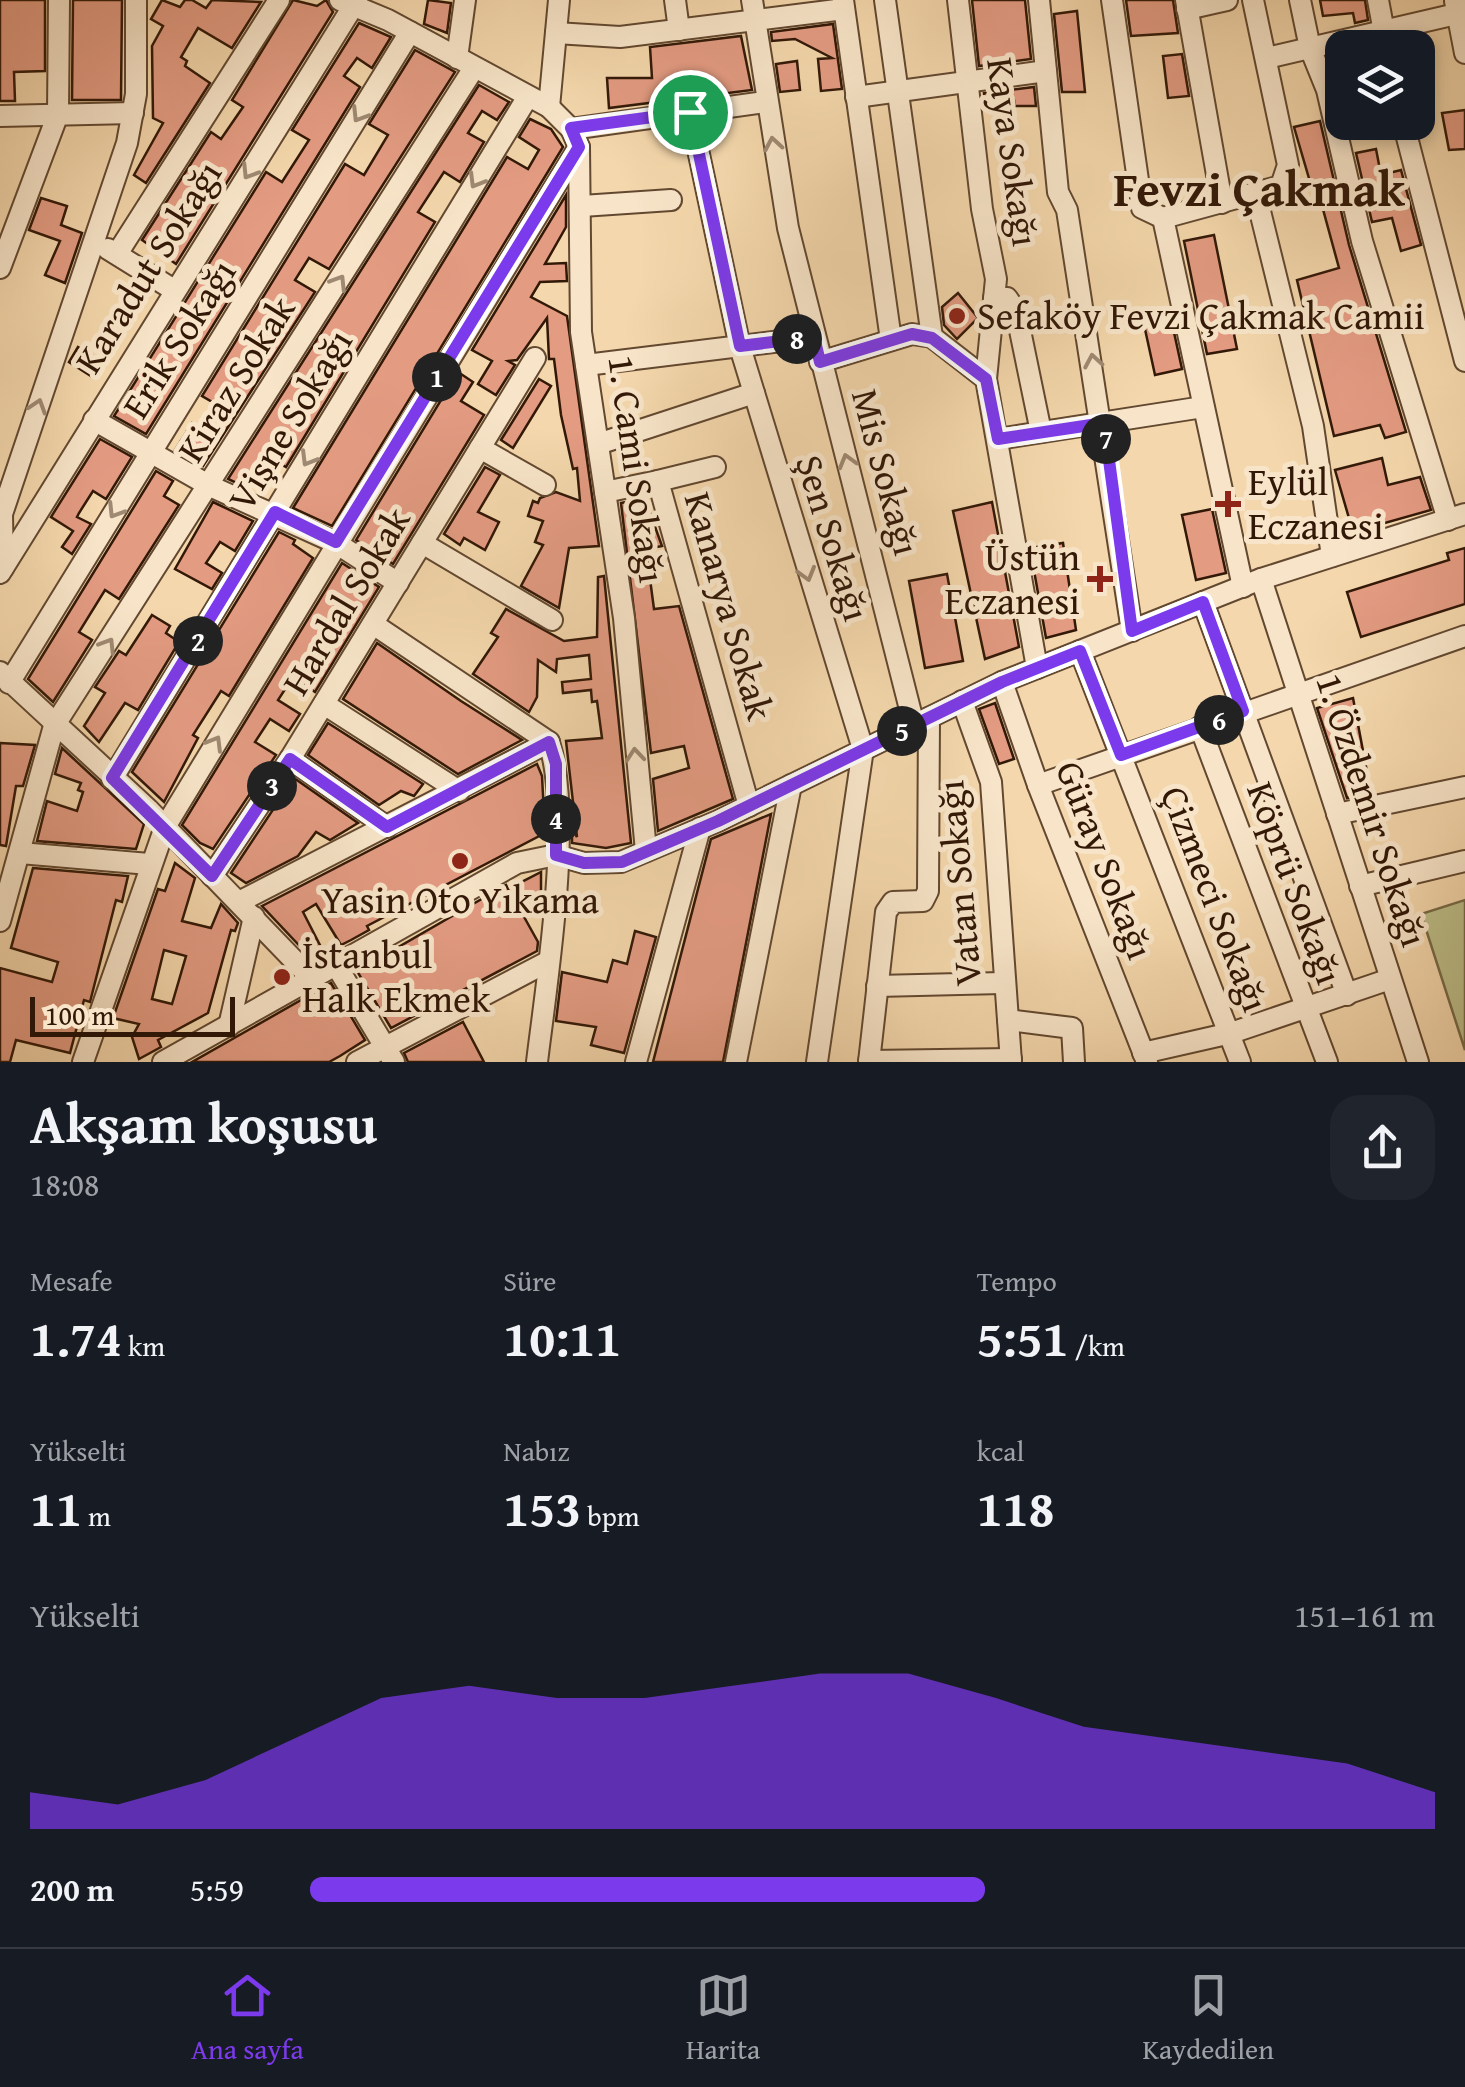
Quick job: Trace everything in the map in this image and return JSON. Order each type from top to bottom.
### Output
[{"type":"street","points":[[0,268],[58,114],[58,0]]},
{"type":"street","points":[[1,570],[2,514],[127,143],[132,113],[136,0]]},
{"type":"street","points":[[116,254],[279,0]]},
{"type":"street","name":"Kiraz Sokak","points":[[0,921],[5,884],[20,853],[54,726],[210,486],[465,63],[465,0]]},
{"type":"street","points":[[549,107],[559,0]]},
{"type":"street","points":[[675,0],[679,30]]},
{"type":"street","points":[[885,0],[932,338]]},
{"type":"street","name":"Kaya Sokağı","points":[[958,0],[982,209],[996,279],[986,379],[1037,668]]},
{"type":"street","points":[[1039,0],[1058,192],[1068,210],[1104,423],[1132,631]]},
{"type":"street","points":[[1112,0],[1142,208],[1163,218],[1282,186],[1288,165],[1253,0]]},
{"type":"street","points":[[1222,202],[1186,4],[1228,0]]},
{"type":"street","points":[[164,1062],[517,863],[556,855],[622,862],[749,806],[1002,682],[1252,583],[1456,516],[1362,241],[1328,90],[1310,48],[1300,0]]},
{"type":"street","points":[[1378,0],[1384,30]]},
{"type":"street","points":[[350,2],[549,107],[575,138]]},
{"type":"street","name":"Karadut Sokağı","points":[[1,570],[62,479],[94,420],[350,2]]},
{"type":"street","points":[[556,33],[620,37],[679,30],[753,10],[844,4],[891,340]]},
{"type":"street","points":[[1407,30],[1459,8],[1465,52]]},
{"type":"street","name":"Mis Sokağı","points":[[753,10],[765,102],[814,337],[921,721],[928,891],[923,901],[893,902],[886,912],[877,986]]},
{"type":"street","name":"Erik Sokağı","points":[[4,677],[150,453],[410,32]]},
{"type":"street","points":[[1267,58],[1325,46]]},
{"type":"street","points":[[856,97],[1046,71]]},
{"type":"street","name":"Vişne Sokağı","points":[[112,778],[527,98]]},
{"type":"street","points":[[83,1062],[148,864],[165,826],[575,138],[690,112],[765,102]]},
{"type":"street","name":"Şen Sokağı","points":[[690,112],[740,346],[863,749]]},
{"type":"street","points":[[0,116],[132,113]]},
{"type":"street","name":"1. Cami Sokağı","points":[[575,138],[582,206],[579,250],[586,365],[624,618],[646,852]]},
{"type":"street","points":[[1408,140],[1465,361]]},
{"type":"street","points":[[1256,195],[1313,426],[1332,556]]},
{"type":"street","points":[[582,206],[671,200]]},
{"type":"street","name":"1. Özdemir Sokağı","points":[[1163,218],[1203,407],[1252,583],[1297,691],[1418,1062]]},
{"type":"street","points":[[94,240],[174,290]]},
{"type":"street","points":[[994,298],[1007,298],[1016,311],[1041,432]]},
{"type":"street","points":[[820,362],[912,334],[932,338],[986,379]]},
{"type":"street","points":[[586,365],[814,337]]},
{"type":"street","name":"Hardal Sokak","points":[[212,876],[290,759],[535,358]]},
{"type":"street","points":[[598,444],[754,393]]},
{"type":"street","points":[[998,439],[1203,407]]},
{"type":"street","points":[[94,420],[210,486],[336,542],[398,583]]},
{"type":"street","points":[[480,448],[545,486]]},
{"type":"street","name":"Kanarya Sokak","points":[[715,467],[658,481],[749,806]]},
{"type":"street","points":[[606,492],[658,481]]},
{"type":"street","points":[[422,543],[552,620]]},
{"type":"street","points":[[1203,602],[1346,995]]},
{"type":"street","points":[[373,624],[549,742],[556,764],[556,855],[537,1062]]},
{"type":"street","points":[[1038,786],[1297,691],[1465,636]]},
{"type":"street","name":"Çizmeci Sokağı","points":[[1080,651],[1240,1062]]},
{"type":"street","points":[[4,677],[165,826],[312,979]]},
{"type":"street","name":"Güray Sokağı","points":[[1002,682],[1038,786],[1145,1058]]},
{"type":"street","name":"Vatan Sokağı","points":[[962,701],[991,782],[1002,984],[1011,1061]]},
{"type":"street","points":[[324,704],[459,790]]},
{"type":"street","name":"Köprü Sokağı","points":[[1200,726],[1304,1011],[1327,1062]]},
{"type":"street","points":[[246,910],[387,827],[549,742]]},
{"type":"street","points":[[817,1062],[863,749]]},
{"type":"street","points":[[290,759],[387,827]]},
{"type":"street","points":[[736,1062],[791,785]]},
{"type":"street","points":[[1337,814],[1465,787]]},
{"type":"street","points":[[636,1062],[700,828]]},
{"type":"street","points":[[20,853],[148,864]]},
{"type":"street","points":[[1360,886],[1465,861]]},
{"type":"street","points":[[229,1026],[246,910]]},
{"type":"street","points":[[357,1062],[389,1055],[549,962]]},
{"type":"street","points":[[336,965],[389,1055]]},
{"type":"street","points":[[1145,1058],[1304,1011],[1390,979]]},
{"type":"street","points":[[1002,984],[877,986],[869,1062],[1011,1061]]},
{"type":"street","points":[[1008,1020],[1072,1028],[1074,1062]]},
{"type":"green space","points":[[1465,900],[1465,1050],[1421,914]]},
{"type":"building","points":[[0,0],[45,0],[45,71],[14,72],[15,101],[0,101]]},
{"type":"building","points":[[73,0],[122,0],[121,100],[72,100]]},
{"type":"building","points":[[162,0],[180,7],[185,0],[192,0],[206,8],[212,0],[261,2],[232,48],[198,28],[181,57],[187,61],[185,66],[210,83],[146,183],[134,175],[163,123],[153,118],[152,46],[163,26],[151,19]]},
{"type":"building","points":[[293,0],[317,6],[326,0],[333,12],[176,264],[142,240],[211,132],[221,139],[243,107],[232,100]]},
{"type":"building","points":[[428,0],[451,3],[447,33],[424,24]]},
{"type":"building","points":[[972,0],[1025,0],[1031,59],[979,66]]},
{"type":"building","points":[[1126,0],[1173,0],[1178,33],[1131,36]]},
{"type":"building","points":[[1320,0],[1365,0],[1368,20],[1355,23],[1353,13],[1323,16]]},
{"type":"building","points":[[1077,11],[1085,92],[1062,92],[1054,14]]},
{"type":"building","points":[[359,23],[391,37],[372,68],[357,58],[344,76],[360,87],[146,434],[114,416],[266,172],[282,182],[309,140],[292,130]]},
{"type":"building","points":[[833,24],[842,89],[821,91],[818,59],[832,58],[795,39],[772,41],[771,32]]},
{"type":"building","points":[[741,36],[752,90],[609,108],[607,78],[652,78],[650,47]]},
{"type":"building","points":[[415,50],[455,72],[329,269],[309,258],[295,280],[315,292],[203,466],[175,450],[192,423],[203,430],[219,406],[202,396],[345,164],[364,175],[388,135],[369,124]]},
{"type":"building","points":[[1182,54],[1189,96],[1168,98],[1163,56]]},
{"type":"building","points":[[797,61],[800,90],[780,92],[776,64]]},
{"type":"building","points":[[479,85],[509,102],[497,120],[482,111],[468,133],[484,142],[460,182],[444,172],[418,212],[435,222],[286,467],[265,455],[245,487],[228,479]]},
{"type":"building","points":[[1034,87],[1036,106],[1015,106],[1014,100],[985,103],[984,93]]},
{"type":"building","points":[[1465,110],[1465,149],[1449,150],[1442,113]]},
{"type":"building","points":[[530,119],[551,129],[563,147],[332,526],[293,508],[507,157],[528,169],[539,150],[519,137]]},
{"type":"building","points":[[1320,121],[1349,245],[1406,432],[1385,438],[1380,425],[1334,436],[1297,280],[1339,268],[1318,191],[1313,192],[1294,127]]},
{"type":"building","points":[[1376,149],[1381,175],[1401,170],[1421,245],[1401,251],[1392,218],[1372,222],[1356,153]]},
{"type":"building","points":[[566,195],[566,227],[545,264],[566,263],[567,281],[540,282],[531,297],[567,316],[599,546],[569,548],[559,608],[521,586],[543,545],[535,542],[543,521],[528,516],[533,501],[538,503],[540,498],[556,492],[580,501],[577,468],[573,469],[561,415],[554,359],[549,359],[547,318],[517,360],[508,361],[515,365],[496,395],[478,384],[492,361],[472,350]]},
{"type":"building","points":[[41,198],[67,206],[61,225],[82,233],[65,283],[45,275],[60,241],[29,230]]},
{"type":"building","points":[[1214,235],[1237,349],[1207,354],[1184,241]]},
{"type":"building","name":"Sefaköy Fevzi Çakmak Camii","points":[[958,293],[978,318],[957,339],[944,325],[942,307]]},
{"type":"building","points":[[1170,314],[1182,369],[1155,375],[1143,320]]},
{"type":"building","points":[[78,347],[103,362],[94,378],[69,362]]},
{"type":"building","points":[[458,372],[473,382],[461,401],[484,415],[393,564],[356,540]]},
{"type":"building","points":[[539,379],[551,386],[513,448],[501,440]]},
{"type":"building","points":[[100,439],[132,457],[106,499],[93,491],[79,513],[77,517],[91,524],[72,554],[62,547],[73,531],[51,517]]},
{"type":"building","points":[[1382,458],[1388,485],[1420,477],[1431,510],[1353,532],[1335,470]]},
{"type":"building","points":[[485,467],[500,475],[478,512],[499,522],[485,550],[464,538],[460,545],[444,534]]},
{"type":"building","points":[[156,471],[173,481],[164,496],[179,505],[119,599],[105,590],[79,632],[92,640],[53,702],[28,679]]},
{"type":"building","points":[[641,499],[644,514],[650,513],[662,546],[646,549],[654,609],[679,606],[733,799],[658,831],[653,779],[689,768],[684,746],[651,753],[621,503]]},
{"type":"building","points":[[213,502],[253,521],[235,551],[220,542],[206,563],[222,573],[212,589],[175,569]]},
{"type":"building","points":[[992,502],[1019,647],[985,659],[953,511]]},
{"type":"building","points":[[1212,509],[1226,573],[1196,580],[1182,515]]},
{"type":"building","points":[[279,532],[295,540],[293,544],[313,558],[229,696],[221,691],[193,735],[198,738],[164,802],[132,772]]},
{"type":"building","points":[[1063,543],[1076,630],[1046,638],[1030,548]]},
{"type":"building","points":[[1465,548],[1465,604],[1361,637],[1347,592],[1449,560],[1447,553]]},
{"type":"building","points":[[342,563],[379,587],[315,692],[293,677],[278,700],[300,714],[289,731],[270,719],[255,742],[276,755],[213,849],[200,843],[182,825]]},
{"type":"building","points":[[947,574],[963,661],[925,668],[909,581]]},
{"type":"building","points":[[604,576],[631,843],[606,848],[572,843],[572,829],[577,837],[566,741],[602,738],[597,701],[592,702],[591,690],[563,693],[562,682],[591,679],[589,655],[557,659],[556,672],[538,660],[537,697],[529,712],[473,674],[498,637],[491,633],[506,609],[564,641],[597,637],[598,577]]},
{"type":"building","points":[[152,615],[170,626],[166,633],[179,642],[138,710],[125,703],[99,742],[84,726],[105,693],[95,687],[119,651],[126,655]]},
{"type":"building","points":[[377,643],[522,740],[458,774],[343,699]]},
{"type":"building","points":[[1353,698],[1371,793],[1347,798],[1317,708]]},
{"type":"building","points":[[995,703],[1014,759],[999,764],[979,709]]},
{"type":"building","points":[[328,723],[423,784],[414,796],[401,791],[379,805],[308,755]]},
{"type":"building","points":[[0,743],[35,745],[23,786],[16,786],[6,846],[0,845]]},
{"type":"building","points":[[62,748],[144,824],[136,849],[37,841],[47,801],[77,811],[83,792],[78,790],[81,783],[55,774]]},
{"type":"building","points":[[537,764],[542,776],[545,833],[367,926],[369,930],[351,940],[341,945],[316,904],[303,912],[324,953],[312,959],[262,906]]},
{"type":"building","points":[[294,778],[358,823],[330,840],[316,832],[298,856],[246,883],[231,873]]},
{"type":"building","points":[[771,814],[723,1062],[653,1062],[711,839]]},
{"type":"building","points":[[175,863],[195,878],[182,921],[211,928],[221,904],[238,923],[235,931],[231,930],[208,1013],[158,1040],[161,1047],[139,1059],[132,1037],[139,1024],[113,1018],[158,889],[165,891]],"holes":[[[164,950],[186,956],[172,1004],[152,999]]]},
{"type":"building","points":[[33,868],[128,876],[122,902],[116,900],[90,1002],[84,1000],[70,1053],[16,1040],[10,1062],[0,1062],[0,968],[52,982],[58,962],[11,948]]},
{"type":"building","points":[[541,872],[541,905],[523,915],[538,942],[537,951],[391,1028],[357,971],[506,885],[508,889]]},
{"type":"building","points":[[635,931],[656,937],[624,1053],[591,1045],[596,1027],[556,1021],[562,972],[607,982],[613,960],[627,964]]},
{"type":"building","points":[[331,983],[365,1040],[340,1056],[329,1062],[192,1062]]},
{"type":"building","points":[[463,1022],[484,1062],[408,1062],[404,1053]]},
{"type":"place","name":"Sefaköy Fevzi Çakmak Camii","points":[[957,316]]},
{"type":"place","name":"Eylül Eczanesi","points":[[1228,504]]},
{"type":"place","name":"Üstün Eczanesi","points":[[1100,579]]},
{"type":"place","name":"Yasin Oto Yıkama","points":[[460,861]]},
{"type":"place","name":"İstanbul Halk Ekmek","points":[[282,977]]},
{"type":"district","name":"Fevzi Çakmak","points":[[1259,189]]},
{"type":"route","points":[[690,112],[709,216],[740,346],[814,337],[820,362],[912,334],[932,338],[986,379],[998,439],[1104,423],[1132,631],[1203,602],[1243,711],[1121,755],[1080,651],[1002,682],[718,821],[622,862],[584,863],[556,855],[556,764],[549,742],[387,827],[303,772],[290,759],[212,876],[112,778],[275,512],[336,542],[579,147],[571,128],[690,112]]}]
